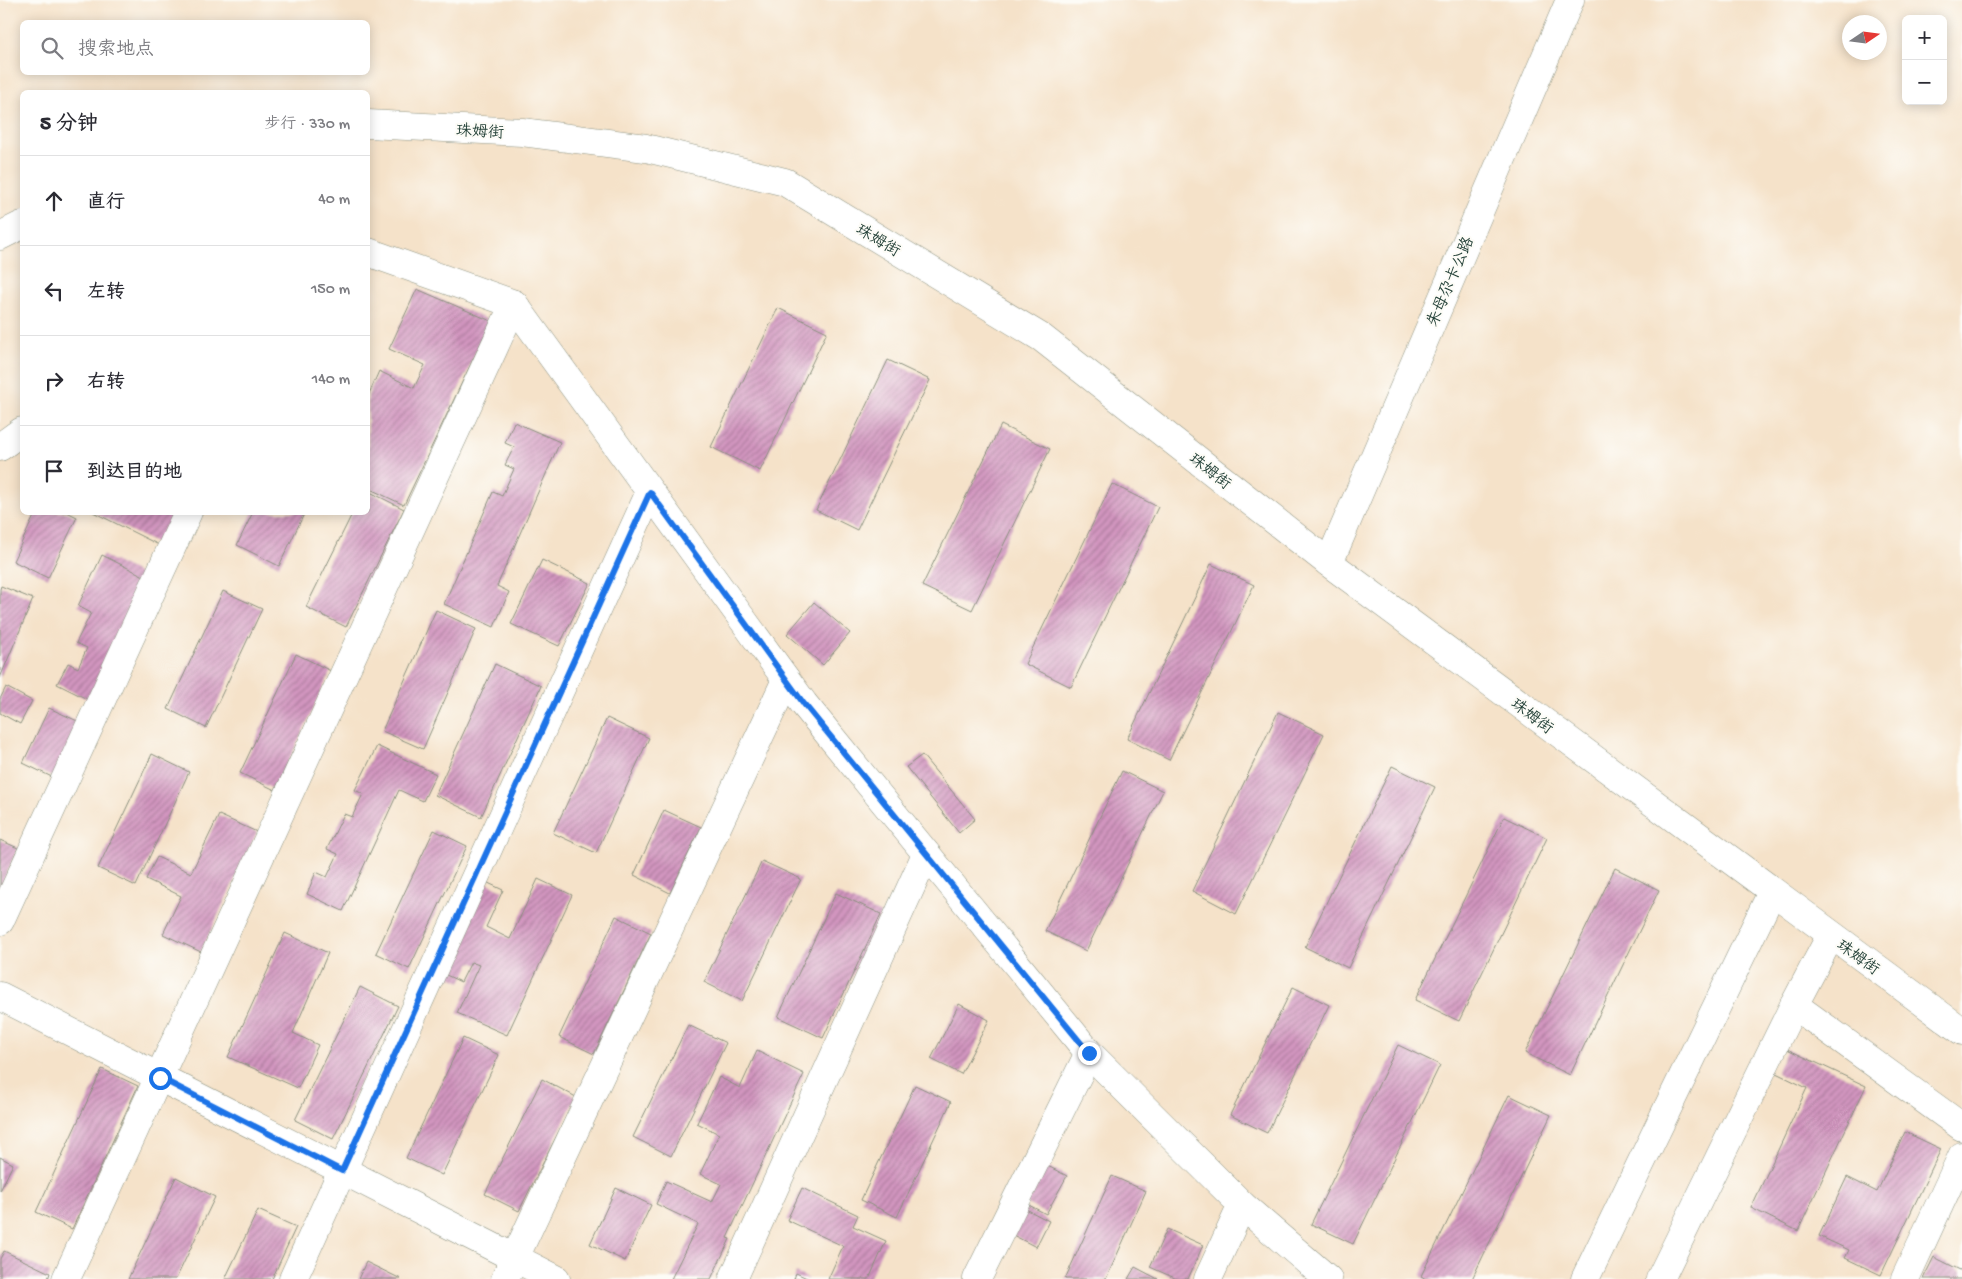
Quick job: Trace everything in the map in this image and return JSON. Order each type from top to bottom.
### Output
[{"type":"street","name":"朱母尕卡公路","points":[[1328,563],[1570,0]]},
{"type":"street","name":"珠姆街","points":[[370,124],[522,132],[646,148],[785,182],[1042,338],[1328,563],[1962,1031]]},
{"type":"street","points":[[0,236],[20,226]]},
{"type":"street","points":[[370,253],[514,304],[804,704],[1089,1053],[1242,1205],[1328,1279]]},
{"type":"street","points":[[66,1279],[514,304]]},
{"type":"street","points":[[0,447],[20,432]]},
{"type":"street","points":[[293,1279],[650,492]]},
{"type":"street","points":[[0,921],[187,515]]},
{"type":"street","points":[[510,1269],[786,680]]},
{"type":"street","points":[[733,1279],[926,854]]},
{"type":"street","points":[[1585,1279],[1772,892]]},
{"type":"street","points":[[1660,1279],[1794,1005],[1831,935]]},
{"type":"street","points":[[0,996],[342,1171],[510,1269],[556,1279]]},
{"type":"street","points":[[1794,1005],[1962,1127]]},
{"type":"street","points":[[977,1279],[1089,1053]]},
{"type":"street","points":[[1905,1279],[1962,1156]]},
{"type":"street","points":[[1208,1279],[1242,1205]]},
{"type":"building","points":[[417,289],[491,321],[404,505],[370,489],[370,391],[379,371],[414,388],[425,365],[389,349]]},
{"type":"building","points":[[778,308],[827,332],[760,471],[711,447]]},
{"type":"building","points":[[888,360],[930,380],[857,530],[816,510]]},
{"type":"building","points":[[514,422],[560,442],[497,586],[509,592],[494,627],[444,604],[493,492],[502,496],[514,469],[505,465],[514,447],[505,443]]},
{"type":"building","points":[[1001,425],[1050,449],[972,610],[922,586]]},
{"type":"building","points":[[1112,484],[1158,507],[1071,687],[1025,664]]},
{"type":"building","points":[[370,492],[404,509],[346,627],[306,607],[352,515],[370,515]]},
{"type":"building","points":[[35,515],[73,515],[77,517],[48,578],[13,561]]},
{"type":"building","points":[[99,515],[179,515],[163,547]]},
{"type":"building","points":[[252,515],[304,515],[279,566],[237,545]]},
{"type":"building","points":[[102,555],[152,580],[93,702],[57,684],[68,663],[78,668],[87,648],[76,643],[91,613],[78,606]]},
{"type":"building","points":[[542,560],[590,583],[559,646],[511,624]]},
{"type":"building","points":[[1211,564],[1254,585],[1169,760],[1127,739]]},
{"type":"building","points":[[1,586],[33,599],[0,678],[0,589]]},
{"type":"building","points":[[223,591],[262,609],[206,728],[168,709]]},
{"type":"building","points":[[814,602],[850,633],[823,665],[787,634]]},
{"type":"building","points":[[436,610],[476,629],[423,749],[382,731]]},
{"type":"building","points":[[296,654],[331,671],[275,790],[240,773]]},
{"type":"building","points":[[495,664],[541,686],[481,817],[435,795]]},
{"type":"building","points":[[6,687],[32,701],[20,724],[0,713],[0,699]]},
{"type":"building","points":[[49,708],[84,724],[58,780],[23,763]]},
{"type":"building","points":[[1278,712],[1324,734],[1236,914],[1192,891]]},
{"type":"building","points":[[607,718],[649,738],[596,853],[553,833]]},
{"type":"building","points":[[377,746],[436,774],[423,801],[399,790],[343,911],[307,894],[316,872],[327,877],[338,854],[327,849],[344,814],[352,817],[363,794],[355,790]]},
{"type":"building","points":[[152,754],[189,772],[136,886],[98,868]]},
{"type":"building","points":[[922,755],[975,819],[959,833],[906,767]]},
{"type":"building","points":[[1392,766],[1435,787],[1348,968],[1305,947]]},
{"type":"building","points":[[1122,771],[1163,791],[1086,951],[1045,931]]},
{"type":"building","points":[[664,810],[701,827],[670,893],[634,875]]},
{"type":"building","points":[[219,815],[257,832],[201,952],[163,934],[181,896],[146,879],[157,857],[191,873]]},
{"type":"building","points":[[1504,817],[1547,838],[1459,1021],[1415,1000]]},
{"type":"building","points":[[434,830],[467,846],[409,969],[376,953]]},
{"type":"building","points":[[0,840],[18,848],[0,889]]},
{"type":"building","points":[[762,861],[801,879],[742,1001],[704,982]]},
{"type":"building","points":[[1615,868],[1659,890],[1570,1075],[1525,1053]]},
{"type":"building","points":[[538,879],[572,895],[507,1035],[457,1013],[479,965],[471,962],[461,982],[444,974],[486,882],[503,890],[486,927],[510,939]]},
{"type":"building","points":[[836,893],[881,914],[823,1038],[778,1017]]},
{"type":"building","points":[[616,916],[651,933],[594,1054],[559,1037]]},
{"type":"building","points":[[285,933],[328,953],[293,1033],[318,1045],[298,1088],[228,1057]]},
{"type":"building","points":[[360,987],[398,1006],[333,1139],[295,1120]]},
{"type":"building","points":[[1293,987],[1329,1005],[1267,1133],[1230,1115]]},
{"type":"building","points":[[959,1004],[989,1020],[961,1074],[931,1059]]},
{"type":"building","points":[[688,1025],[726,1043],[671,1156],[633,1137]]},
{"type":"building","points":[[463,1038],[499,1055],[442,1175],[406,1158]]},
{"type":"building","points":[[1398,1045],[1440,1065],[1353,1244],[1311,1224]]},
{"type":"building","points":[[1787,1049],[1866,1086],[1798,1231],[1751,1208],[1807,1088],[1776,1073]]},
{"type":"building","points":[[757,1051],[804,1074],[727,1238],[730,1239],[711,1279],[671,1279],[698,1224],[656,1204],[666,1181],[712,1202],[721,1184],[700,1174],[719,1134],[697,1123],[719,1077],[740,1088]]},
{"type":"building","points":[[102,1069],[138,1086],[72,1229],[36,1212]]},
{"type":"building","points":[[542,1079],[576,1097],[519,1211],[485,1194]]},
{"type":"building","points":[[915,1085],[951,1102],[897,1217],[861,1200]]},
{"type":"building","points":[[1509,1095],[1551,1115],[1472,1279],[1426,1279],[1421,1276]]},
{"type":"building","points":[[1905,1132],[1941,1149],[1881,1275],[1845,1258],[1849,1250],[1819,1236],[1847,1177],[1877,1192]]},
{"type":"building","points":[[0,1157],[13,1164],[0,1191]]},
{"type":"building","points":[[1044,1164],[1067,1176],[1046,1214],[1023,1202]]},
{"type":"building","points":[[1112,1176],[1146,1191],[1106,1279],[1065,1279]]},
{"type":"building","points":[[176,1177],[215,1197],[176,1279],[128,1279]]},
{"type":"building","points":[[616,1188],[651,1205],[625,1261],[590,1244]]},
{"type":"building","points":[[802,1188],[858,1215],[853,1226],[886,1241],[869,1279],[828,1279],[843,1246],[787,1220]]},
{"type":"building","points":[[1024,1208],[1049,1221],[1036,1247],[1011,1234]]},
{"type":"building","points":[[258,1210],[296,1227],[272,1279],[225,1279]]},
{"type":"building","points":[[1167,1229],[1203,1245],[1188,1279],[1177,1279],[1150,1267]]},
{"type":"building","points":[[4,1251],[50,1273],[48,1279],[0,1279],[0,1259]]},
{"type":"building","points":[[1934,1257],[1962,1271],[1962,1279],[1923,1279]]},
{"type":"building","points":[[366,1262],[401,1279],[358,1279]]},
{"type":"building","points":[[1135,1267],[1158,1279],[1128,1279]]},
{"type":"building","points":[[796,1273],[809,1279],[794,1279]]},
{"type":"route","points":[[160,1078],[342,1171],[650,492],[804,704],[1089,1053]]}]
